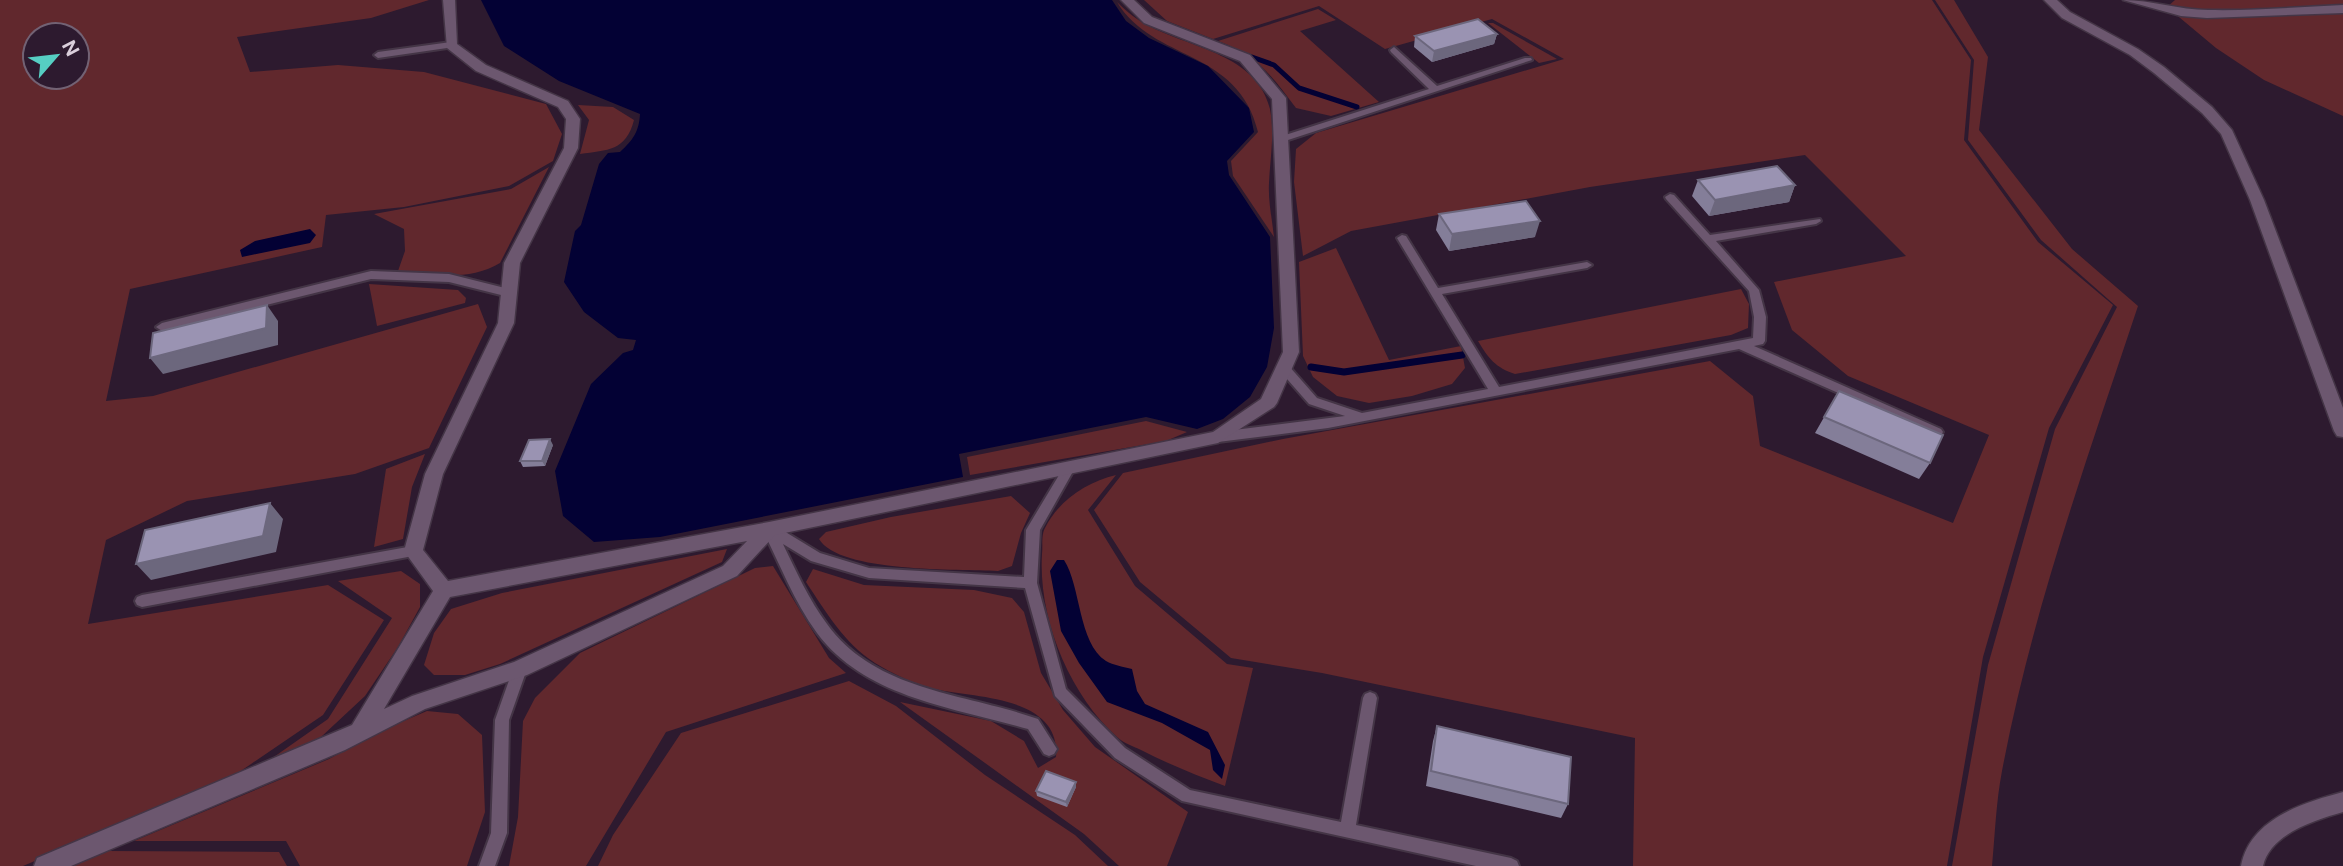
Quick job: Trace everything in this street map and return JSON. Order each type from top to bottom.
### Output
[{"type":"street","points":[[444,590],[413,551],[434,474],[506,323],[512,263],[571,148],[573,119],[563,104],[481,68],[451,45],[449,0]]},
{"type":"street","points":[[359,732],[444,590],[769,529],[1218,437],[1268,403],[1291,352],[1279,98],[1245,58],[1148,20],[1127,0]]},
{"type":"street","points":[[2050,0],[2066,15],[2134,52],[2159,69],[2207,110],[2227,133],[2257,200],[2343,431]]},
{"type":"street","points":[[2129,0],[2181,12],[2343,9]]},
{"type":"street","points":[[45,866],[359,732],[419,702],[520,669],[730,571],[769,529]]},
{"type":"street","points":[[2252,866],[2252,859],[2270,833],[2315,809],[2343,802]]},
{"type":"lane","points":[[378,55],[451,45]]},
{"type":"lane","points":[[1394,50],[1436,90]]},
{"type":"lane","points":[[1282,139],[1528,61]]},
{"type":"lane","points":[[1218,437],[1363,417],[1759,341],[1760,317],[1754,290],[1670,197]]},
{"type":"lane","points":[[1708,239],[1816,222]]},
{"type":"lane","points":[[1402,238],[1496,392]]},
{"type":"lane","points":[[1435,292],[1587,265]]},
{"type":"lane","points":[[162,327],[371,275],[449,278],[509,293]]},
{"type":"lane","points":[[1741,344],[1937,432]]},
{"type":"lane","points":[[1284,368],[1313,401],[1363,417]]},
{"type":"lane","points":[[1069,468],[1033,530],[1030,583],[1060,692],[1120,753],[1187,796],[1511,866]]},
{"type":"lane","points":[[769,529],[817,557],[869,573],[1030,583]]},
{"type":"lane","points":[[769,529],[823,630],[858,665],[909,690],[1033,724],[1049,749]]},
{"type":"lane","points":[[142,601],[413,551]]},
{"type":"lane","points":[[487,866],[499,834],[502,720],[520,669]]},
{"type":"lane","points":[[1347,831],[1370,698]]},
{"type":"shaded area","points":[[0,0],[429,0],[371,18],[237,37],[250,72],[338,65],[424,72],[546,104],[562,134],[553,161],[509,186],[404,207],[326,215],[322,247],[130,289],[106,401],[153,396],[478,304],[487,327],[429,448],[355,474],[187,501],[106,540],[88,624],[328,585],[384,620],[323,715],[229,779],[23,866],[0,866]]},
{"type":"shaded area","points":[[481,0],[1112,0],[1126,21],[1149,38],[1208,66],[1249,108],[1254,132],[1227,161],[1229,175],[1270,237],[1274,328],[1267,367],[1250,397],[1223,419],[1197,429],[1146,417],[959,454],[963,477],[660,537],[594,542],[563,516],[555,471],[591,384],[623,353],[633,350],[636,340],[618,338],[584,312],[564,282],[575,231],[581,225],[599,164],[608,153],[620,152],[628,144],[637,131],[640,114],[559,81],[504,46]]},
{"type":"shaded area","points":[[1144,0],[1932,0],[1971,60],[1964,140],[2038,242],[2113,305],[2049,428],[1983,657],[1947,866],[1633,866],[1635,738],[1322,673],[1231,658],[1140,582],[1094,510],[1123,473],[1283,439],[1710,361],[1753,396],[1760,446],[1953,523],[1989,435],[1848,376],[1792,330],[1774,282],[1906,256],[1805,155],[1590,187],[1351,231],[1303,256],[1294,182],[1296,149],[1316,133],[1564,59],[1492,19],[1385,49],[1319,6],[1213,39],[1167,21]]},
{"type":"shaded area","points":[[1935,0],[1954,0],[1988,57],[1979,130],[2072,249],[2138,306],[2080,478],[2029,653],[2000,783],[1992,866],[1952,866],[1988,665],[2055,429],[2117,307],[2041,240],[1968,140],[1974,60]]},
{"type":"shaded area","points":[[2175,0],[2343,0],[2343,116],[2264,80],[2216,48],[2167,7]]},
{"type":"shaded area","points":[[1117,2],[1146,25],[1237,65],[1252,76],[1263,91],[1271,118],[1269,190],[1274,237],[1233,176],[1231,161],[1258,132],[1248,105],[1233,85],[1214,70],[1151,36],[1133,21]]},
{"type":"shaded area","points":[[1318,9],[1336,20],[1300,31],[1379,102],[1331,116],[1296,108],[1263,68],[1243,53],[1218,41]]},
{"type":"shaded area","points":[[1488,23],[1493,23],[1557,59],[1539,63]]},
{"type":"shaded area","points":[[578,105],[613,107],[634,120],[631,130],[621,143],[614,147],[580,154],[589,120]]},
{"type":"shaded area","points":[[549,167],[500,263],[463,275],[398,271],[405,251],[404,229],[374,214],[511,189]]},
{"type":"shaded area","points":[[310,229],[316,235],[310,243],[242,257],[240,250],[255,241]]},
{"type":"shaded area","points":[[1336,248],[1389,360],[1461,346],[1465,368],[1452,384],[1412,396],[1369,403],[1337,396],[1313,377],[1303,356],[1299,262]]},
{"type":"shaded area","points":[[369,284],[458,290],[466,298],[465,303],[377,326]]},
{"type":"shaded area","points":[[1741,289],[1749,304],[1748,328],[1731,335],[1515,374],[1493,362],[1478,341]]},
{"type":"shaded area","points":[[1146,421],[1187,432],[1166,441],[970,475],[967,457]]},
{"type":"shaded area","points":[[425,454],[412,487],[403,539],[374,547],[386,469]]},
{"type":"shaded area","points":[[1116,475],[1088,510],[1135,586],[1227,664],[1253,668],[1225,786],[1161,760],[1117,737],[1084,699],[1071,677],[1051,629],[1042,578],[1044,531],[1058,509],[1084,487]]},
{"type":"shaded area","points":[[1011,496],[1030,513],[1012,566],[998,571],[874,564],[831,550],[819,539],[826,532],[891,517]]},
{"type":"shaded area","points":[[727,549],[722,562],[500,664],[465,675],[434,675],[424,665],[434,633],[451,609],[502,593]]},
{"type":"shaded area","points":[[1057,560],[1064,560],[1070,571],[1085,628],[1097,653],[1106,661],[1132,669],[1137,691],[1145,704],[1208,732],[1225,765],[1222,779],[1213,770],[1210,750],[1162,723],[1107,702],[1079,663],[1061,631],[1050,571]]},
{"type":"shaded area","points":[[773,566],[829,658],[846,673],[666,732],[586,866],[509,866],[518,817],[523,721],[535,698],[580,653],[755,568]]},
{"type":"shaded area","points":[[813,569],[864,585],[974,590],[1012,598],[1024,612],[1041,673],[1063,710],[1095,747],[1188,812],[1167,866],[1119,866],[1084,834],[900,702],[991,721],[1024,741],[1038,768],[1056,757],[1054,737],[1045,722],[1031,711],[992,698],[919,685],[888,671],[864,655],[836,626],[806,582]]},
{"type":"shaded area","points":[[401,571],[420,584],[420,607],[398,647],[365,696],[321,737],[261,766],[328,719],[392,618],[338,581]]},
{"type":"shaded area","points":[[849,681],[896,706],[985,775],[1075,835],[1108,866],[598,866],[613,835],[681,733]]},
{"type":"shaded area","points":[[427,711],[458,714],[482,735],[485,812],[467,866],[300,866],[286,841],[134,841],[329,759],[378,732]]},
{"type":"shaded area","points":[[105,851],[279,852],[287,866],[73,866]]},
{"type":"building","points":[[1478,19],[1497,34],[1434,51],[1415,36]]},
{"type":"building","points":[[1777,166],[1795,185],[1715,200],[1698,180]]},
{"type":"building","points":[[1526,201],[1540,221],[1452,234],[1439,214]]},
{"type":"building","points":[[267,305],[266,328],[150,358],[153,333]]},
{"type":"building","points":[[1839,391],[1943,435],[1930,463],[1824,417]]},
{"type":"building","points":[[550,439],[542,461],[520,461],[529,440]]},
{"type":"building","points":[[270,503],[263,536],[136,564],[145,530]]},
{"type":"building","points":[[1437,726],[1571,757],[1568,804],[1431,771]]},
{"type":"building","points":[[1046,771],[1076,782],[1066,802],[1036,791]]},
{"type":"waterway","points":[[1249,56],[1274,65],[1299,88],[1357,107]]},
{"type":"waterway","points":[[1311,367],[1344,372],[1462,355]]}]
